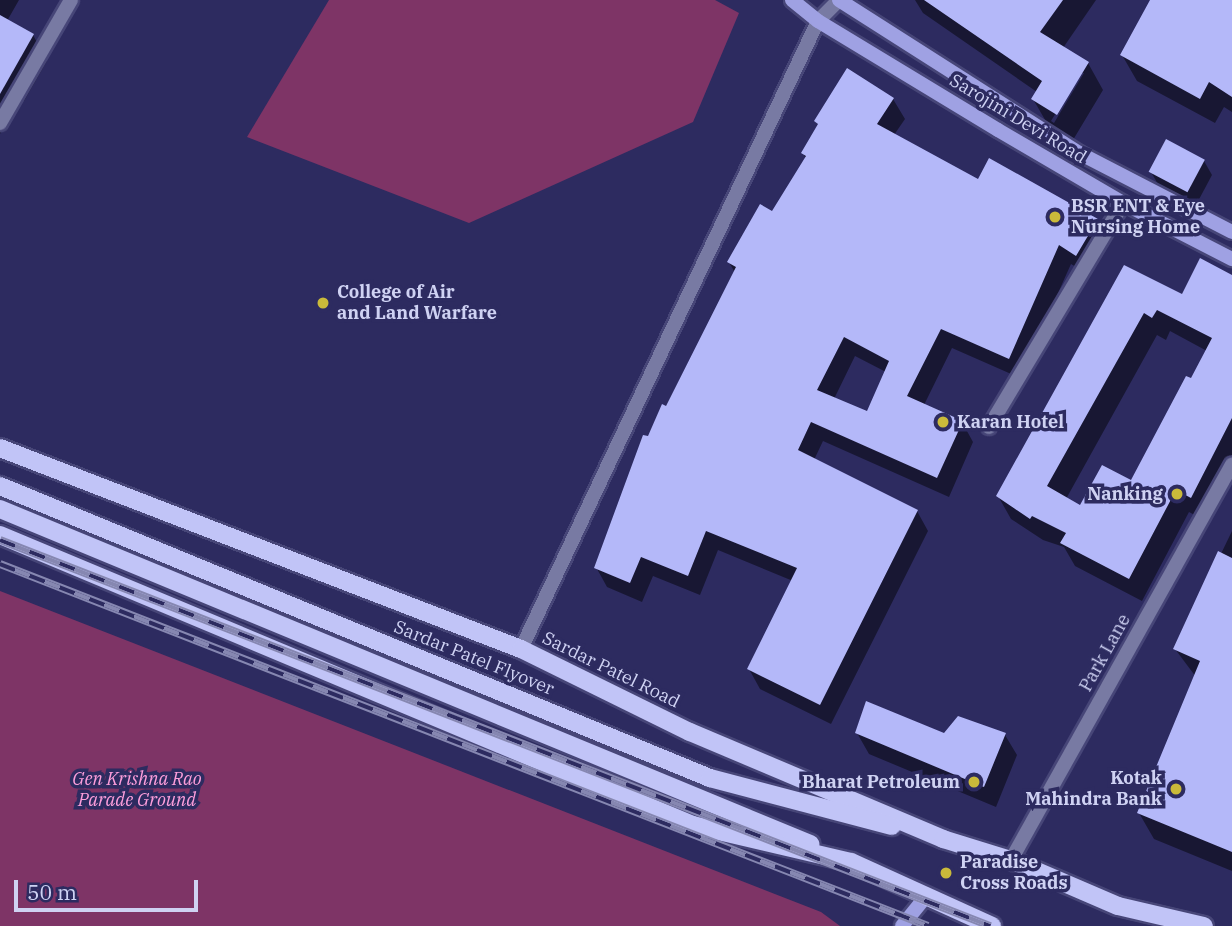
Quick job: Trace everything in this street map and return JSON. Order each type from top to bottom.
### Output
[{"type":"main road","name":"Sarojini Devi Road","points":[[792,0],[818,21],[1123,203],[1232,259]]},
{"type":"main road","name":"Sarojini Devi Road","points":[[839,0],[1079,153],[1232,232]]},
{"type":"main road","name":"Sardar Patel Road","points":[[0,448],[521,649],[690,732],[943,839],[1011,860],[1118,906],[1204,926]]},
{"type":"main road","name":"Sardar Patel Flyover","points":[[0,486],[710,778],[943,839]]},
{"type":"main road","points":[[0,509],[704,799],[851,862],[984,924]]},
{"type":"main road","points":[[0,535],[693,825],[851,862]]},
{"type":"main road","points":[[902,926],[925,898]]},
{"type":"main road","points":[[1118,906],[1163,926]]},
{"type":"street","points":[[0,123],[71,0]]},
{"type":"street","points":[[521,649],[818,21],[839,0]]},
{"type":"street","points":[[989,427],[1123,203]]},
{"type":"street","name":"Park Lane","points":[[1011,860],[1232,464]]},
{"type":"green space","points":[[329,0],[715,0],[739,13],[693,122],[469,223],[247,137]]},
{"type":"green space","name":"Gen Krishna Rao Parade Ground","points":[[0,591],[821,912],[840,926],[0,926]]},
{"type":"building","points":[[924,0],[1063,0],[1040,32],[1089,62],[1057,115],[1031,99],[1042,81]]},
{"type":"building","points":[[1150,0],[1232,0],[1232,97],[1209,82],[1200,99],[1120,55]]},
{"type":"building","points":[[0,15],[34,34],[0,94]]},
{"type":"building","points":[[847,68],[894,98],[877,124],[978,179],[989,158],[1098,219],[1076,256],[1059,245],[1009,359],[941,329],[907,396],[963,421],[937,478],[811,422],[798,450],[918,510],[820,705],[747,669],[797,568],[706,531],[688,576],[641,557],[630,583],[594,568],[643,435],[648,436],[662,404],[666,406],[736,267],[727,262],[760,204],[772,211],[806,156],[801,153],[818,124],[814,121]],"holes":[[[844,337],[889,361],[867,411],[817,390]]]},
{"type":"building","points":[[1166,139],[1205,160],[1187,192],[1149,172]]},
{"type":"building","points":[[1200,258],[1232,275],[1232,418],[1191,498],[1176,490],[1129,579],[1060,543],[1066,533],[1032,516],[1030,519],[996,496],[1124,265],[1182,294]],"holes":[[[1157,310],[1212,338],[1191,378],[1186,376],[1131,480],[1102,465],[1080,505],[1047,486],[1144,313],[1152,318]]]},
{"type":"building","points":[[1218,551],[1232,558],[1232,852],[1137,813],[1200,661],[1173,649]]},
{"type":"building","points":[[866,701],[944,733],[958,716],[1006,733],[984,787],[855,733]]},
{"type":"railway","points":[[0,540],[990,926]]},
{"type":"railway","points":[[0,564],[928,926]]},
{"type":"place","name":"BSR ENT & Eye Nursing Home","points":[[1055,217]]},
{"type":"place","name":"College of Air and Land Warfare","points":[[323,303]]},
{"type":"place","name":"Karan Hotel","points":[[943,422]]},
{"type":"place","name":"Nanking","points":[[1177,494]]},
{"type":"place","name":"Bharat Petroleum","points":[[974,782]]},
{"type":"place","name":"Kotak Mahindra Bank","points":[[1176,789]]},
{"type":"place","name":"Paradise Cross Roads","points":[[946,873]]}]
